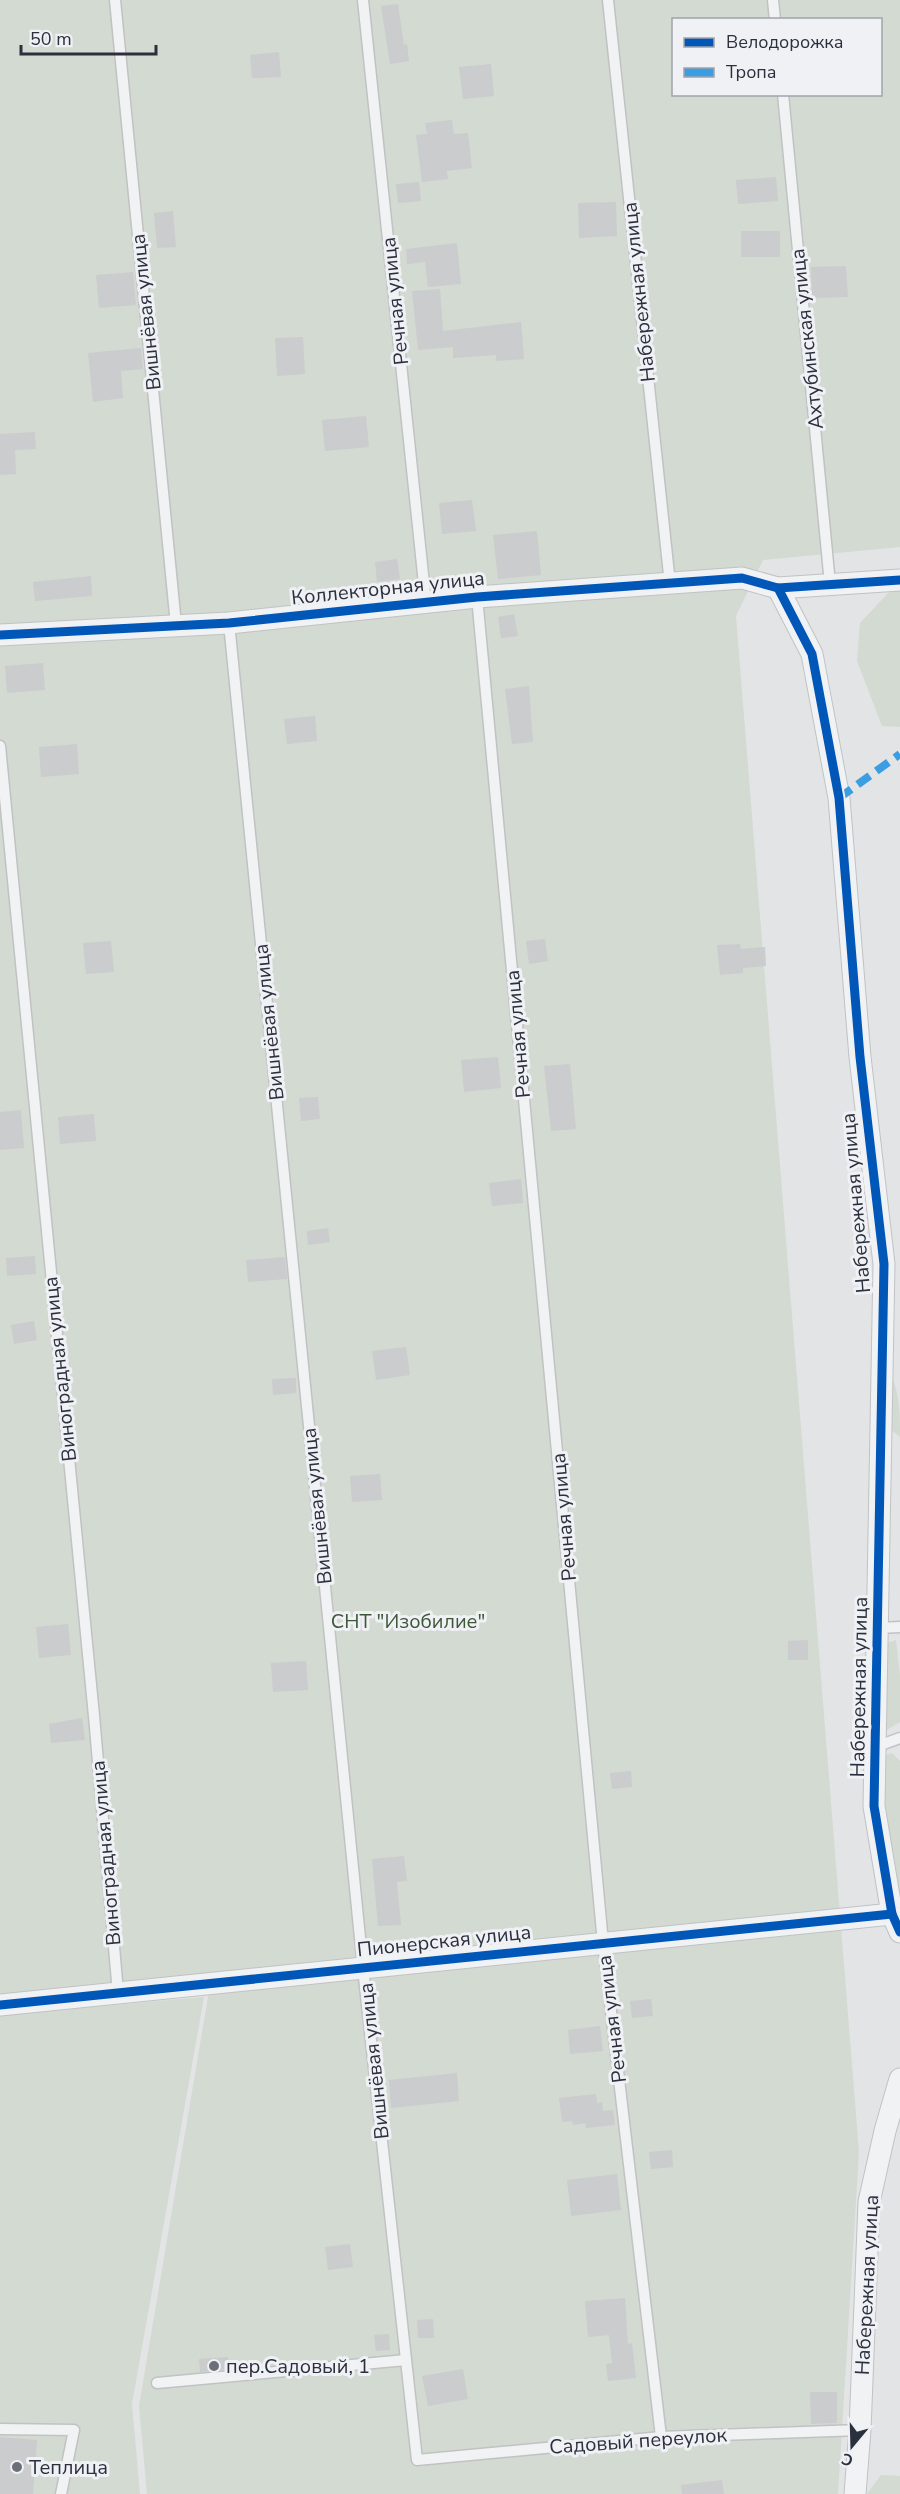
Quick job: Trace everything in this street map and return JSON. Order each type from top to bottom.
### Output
[{"type":"street","name":"Коллекторная улица","points":[[0,635],[229,623],[477,597],[742,578],[778,588],[900,580]]},
{"type":"street","name":"Набережная улица","points":[[778,588],[812,654],[839,798],[860,1057],[884,1263],[874,1806],[896,1923]]},
{"type":"street","name":"Пионерская улица","points":[[0,2005],[603,1943],[896,1923]]},
{"type":"street","name":"Набережная улица","points":[[855,2494],[860,2430],[869,2202],[885,2131],[900,2079]]},
{"type":"lane","name":"Вишнёвая улица","points":[[116,0],[176,625]]},
{"type":"lane","name":"Речная улица","points":[[363,0],[426,603]]},
{"type":"lane","name":"Набережная улица","points":[[608,0],[670,584]]},
{"type":"lane","points":[[773,0],[775,18]]},
{"type":"lane","name":"Ахтубинская улица","points":[[783,96],[830,584]]},
{"type":"lane","name":"Речная улица","points":[[477,597],[603,1943],[661,2437]]},
{"type":"lane","name":"Вишнёвая улица","points":[[229,623],[363,1968],[417,2460]]},
{"type":"lane","name":"Виноградная улица","points":[[0,746],[94,1716],[118,1993]]},
{"type":"lane","points":[[878,1628],[900,1628]]},
{"type":"lane","points":[[875,1748],[900,1738]]},
{"type":"lane","points":[[157,2383],[406,2360]]},
{"type":"lane","points":[[0,2428],[74,2430],[61,2494]]},
{"type":"lane","name":"Садовый переулок","points":[[417,2460],[661,2437],[860,2430]]},
{"type":"green space","name":"СНТ \"Изобилие\"","points":[[0,0],[900,0],[900,547],[763,560],[736,616],[859,2152],[838,2494],[147,2494],[139,2406],[211,1979],[0,1995]]},
{"type":"green space","points":[[900,589],[900,727],[882,726],[857,661],[860,623],[891,590]]},
{"type":"green space","points":[[888,1370],[897,1393],[900,1437],[888,1427]]},
{"type":"green space","points":[[896,1640],[900,1676],[900,1722],[882,1733],[884,1644]]},
{"type":"green space","points":[[892,1753],[900,1761],[900,1893],[880,1807],[882,1756]]},
{"type":"green space","points":[[204,1997],[132,2404],[140,2494],[0,2494],[0,2015]]},
{"type":"green space","points":[[881,2475],[900,2476],[900,2494],[867,2494]]},
{"type":"building","points":[[398,4],[404,45],[407,44],[409,61],[390,64],[381,6]]},
{"type":"building","points":[[279,52],[281,77],[252,78],[250,55]]},
{"type":"building","points":[[491,64],[494,96],[463,99],[459,67]]},
{"type":"building","points":[[452,120],[454,134],[468,133],[472,168],[447,171],[448,179],[422,182],[416,135],[427,134],[425,123]]},
{"type":"building","points":[[776,177],[778,201],[738,204],[736,180]]},
{"type":"building","points":[[419,182],[421,201],[398,203],[396,184]]},
{"type":"building","points":[[616,202],[617,236],[579,238],[578,203]]},
{"type":"building","points":[[173,211],[176,247],[157,248],[154,213]]},
{"type":"building","points":[[741,231],[780,231],[780,257],[741,257]]},
{"type":"building","points":[[457,243],[461,284],[428,287],[425,262],[407,264],[406,249]]},
{"type":"building","points":[[846,266],[848,297],[812,298],[811,267]]},
{"type":"building","points":[[133,272],[136,305],[99,308],[96,275]]},
{"type":"building","points":[[440,289],[443,331],[521,322],[524,359],[496,361],[496,355],[453,358],[453,347],[418,350],[412,291]]},
{"type":"building","points":[[303,337],[305,374],[277,376],[275,338]]},
{"type":"building","points":[[141,348],[143,369],[121,371],[123,398],[93,402],[88,353]]},
{"type":"building","points":[[366,416],[369,447],[325,451],[322,420]]},
{"type":"building","points":[[35,432],[36,449],[15,450],[16,474],[0,475],[0,434]]},
{"type":"building","points":[[472,500],[476,531],[442,534],[439,503]]},
{"type":"building","points":[[537,531],[541,575],[498,579],[493,535]]},
{"type":"building","points":[[397,559],[400,579],[377,582],[375,562]]},
{"type":"building","points":[[91,576],[92,596],[35,601],[33,582]]},
{"type":"building","points":[[514,614],[518,636],[501,638],[498,617]]},
{"type":"building","points":[[43,663],[45,690],[7,693],[5,666]]},
{"type":"building","points":[[529,686],[533,742],[512,744],[505,689]]},
{"type":"building","points":[[315,716],[317,741],[287,744],[284,719]]},
{"type":"building","points":[[77,744],[79,774],[41,777],[39,747]]},
{"type":"building","points":[[545,939],[548,961],[529,964],[526,941]]},
{"type":"building","points":[[111,941],[114,972],[86,974],[83,943]]},
{"type":"building","points":[[740,944],[741,949],[765,947],[766,966],[743,968],[743,973],[720,975],[717,945]]},
{"type":"building","points":[[498,1057],[501,1088],[464,1092],[461,1060]]},
{"type":"building","points":[[570,1064],[576,1129],[551,1131],[544,1066]]},
{"type":"building","points":[[318,1097],[320,1119],[301,1121],[299,1098]]},
{"type":"building","points":[[21,1110],[24,1148],[0,1150],[0,1112]]},
{"type":"building","points":[[94,1114],[96,1141],[60,1144],[58,1117]]},
{"type":"building","points":[[521,1179],[523,1203],[492,1206],[489,1183]]},
{"type":"building","points":[[328,1228],[330,1242],[308,1245],[307,1231]]},
{"type":"building","points":[[35,1256],[36,1274],[7,1276],[6,1258]]},
{"type":"building","points":[[285,1257],[287,1279],[248,1282],[246,1260]]},
{"type":"building","points":[[34,1321],[37,1340],[14,1344],[11,1325]]},
{"type":"building","points":[[406,1347],[410,1375],[376,1380],[372,1351]]},
{"type":"building","points":[[296,1378],[296,1393],[273,1395],[272,1379]]},
{"type":"building","points":[[380,1474],[382,1500],[352,1502],[350,1476]]},
{"type":"building","points":[[68,1624],[71,1655],[39,1658],[36,1627]]},
{"type":"building","points":[[808,1640],[808,1660],[788,1660],[788,1641]]},
{"type":"building","points":[[306,1661],[308,1690],[273,1692],[271,1663]]},
{"type":"building","points":[[82,1718],[85,1740],[51,1743],[49,1724]]},
{"type":"building","points":[[631,1771],[632,1787],[612,1789],[610,1773]]},
{"type":"building","points":[[404,1856],[407,1881],[397,1882],[401,1925],[378,1926],[372,1859]]},
{"type":"building","points":[[651,1999],[653,2016],[632,2018],[630,2001]]},
{"type":"building","points":[[600,2026],[603,2051],[570,2054],[568,2030]]},
{"type":"building","points":[[457,2073],[459,2101],[391,2108],[389,2080]]},
{"type":"building","points":[[596,2094],[597,2103],[602,2102],[603,2111],[613,2110],[615,2125],[586,2128],[585,2123],[573,2125],[572,2121],[562,2122],[559,2098]]},
{"type":"building","points":[[672,2150],[673,2167],[651,2169],[649,2152]]},
{"type":"building","points":[[617,2174],[621,2210],[571,2216],[567,2180]]},
{"type":"building","points":[[350,2244],[353,2267],[328,2270],[325,2247]]},
{"type":"building","points":[[625,2298],[628,2344],[632,2343],[636,2378],[608,2381],[606,2364],[612,2363],[609,2335],[588,2337],[585,2301]]},
{"type":"building","points":[[433,2319],[434,2338],[418,2338],[417,2320]]},
{"type":"building","points":[[389,2334],[390,2350],[376,2351],[374,2335]]},
{"type":"building","name":"пер.Садовый, 1","points":[[228,2357],[229,2369],[200,2372],[199,2359]]},
{"type":"building","points":[[463,2369],[468,2399],[428,2406],[422,2376]]},
{"type":"building","points":[[810,2392],[837,2392],[837,2423],[811,2424]]},
{"type":"building","name":"Теплица","points":[[0,2437],[37,2440],[33,2494],[0,2494]]},
{"type":"building","points":[[722,2480],[724,2494],[682,2494],[681,2485]]},
{"type":"marked path","points":[[839,798],[900,754]]},
{"type":"cycle path","points":[[0,635],[229,623],[477,597],[742,578],[778,588],[900,580]]},
{"type":"cycle path","points":[[778,588],[812,654],[839,798],[860,1057],[884,1264],[874,1806],[892,1914],[900,1932]]},
{"type":"cycle path","points":[[0,2005],[892,1914]]},
{"type":"place","name":"пер.Садовый, 1","points":[[214,2366]]},
{"type":"place","name":"Теплица","points":[[17,2467]]}]
